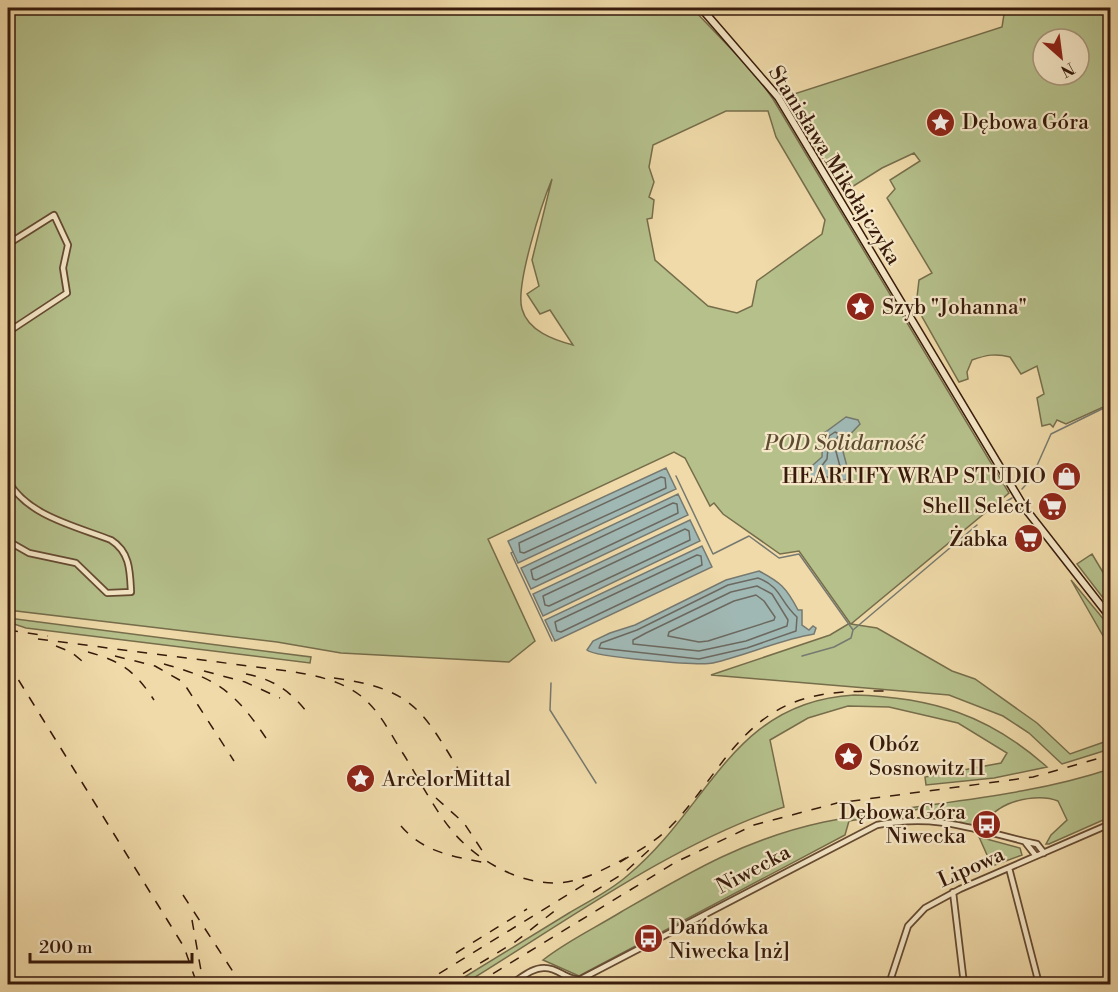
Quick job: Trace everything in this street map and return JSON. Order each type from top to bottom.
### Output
[{"type":"street","name":"Stanisława Mikołajczyka","points":[[701,8],[778,97],[1024,507],[1110,617]]},
{"type":"street","points":[[8,244],[54,215],[68,249],[63,268],[67,293],[8,332]]},
{"type":"street","points":[[8,481],[16,494],[35,509],[111,540],[120,546],[129,564],[131,592],[107,593],[76,563],[29,553],[8,541]]},
{"type":"street","name":"Niwecka","points":[[511,984],[545,968],[572,979],[581,979],[870,827],[896,821],[930,820],[957,824],[1037,844],[1044,853]]},
{"type":"street","name":"Lipowa","points":[[889,984],[908,926],[925,908],[953,892],[1110,824]]},
{"type":"street","points":[[1025,841],[1036,856]]},
{"type":"street","points":[[1026,860],[1029,849]]},
{"type":"street","points":[[1009,868],[1039,984]]},
{"type":"street","points":[[953,892],[964,984]]},
{"type":"green space","name":"POD Solidarność","points":[[8,8],[554,8],[555,11],[563,8],[692,8],[756,75],[773,99],[1009,493],[851,624],[877,628],[952,671],[975,679],[1037,723],[1070,754],[1107,741],[1110,749],[1062,764],[1029,733],[1003,716],[949,695],[711,675],[830,635],[850,623],[799,551],[780,554],[723,514],[714,503],[710,506],[685,458],[674,452],[488,539],[535,641],[509,662],[341,653],[277,642],[8,610]],"holes":[[[726,111],[768,111],[776,137],[825,220],[822,234],[757,281],[752,306],[737,313],[708,306],[655,260],[647,219],[652,218],[654,200],[649,197],[654,182],[649,167],[653,145]],[[552,179],[532,260],[539,286],[527,294],[540,314],[550,310],[573,345],[536,329],[525,317],[522,309],[522,282],[526,264],[536,225]]]},
{"type":"green space","points":[[1005,8],[1110,8],[1110,404],[1066,424],[1057,420],[1053,427],[1050,424],[1042,426],[1037,398],[1044,394],[1037,366],[1021,374],[1010,357],[1000,355],[972,360],[967,372],[968,379],[959,382],[916,306],[919,280],[932,273],[887,198],[895,189],[890,180],[920,161],[914,153],[882,168],[844,192],[792,109],[791,95],[1002,27]]},
{"type":"green space","points":[[1092,554],[1110,584],[1110,607],[1077,564]]},
{"type":"green space","points":[[1071,580],[1110,627],[1110,648]]},
{"type":"green space","points":[[8,618],[311,657],[310,663],[26,628],[8,622]]},
{"type":"green space","points":[[854,695],[908,700],[958,712],[1003,734],[1047,767],[994,778],[926,785],[925,777],[1001,763],[1007,753],[958,723],[889,707],[848,706],[808,718],[770,740],[784,807],[742,822],[701,841],[620,886],[464,984],[453,984],[599,896],[627,876],[656,849],[750,737],[778,717],[812,702]]},
{"type":"green space","points":[[1110,769],[1110,817],[1049,844],[1046,844],[1051,835],[1067,820],[1058,801],[1044,798],[1028,799],[1005,805],[984,822],[977,824],[920,817],[920,809],[849,821],[845,835],[579,976],[543,960],[571,941],[695,870],[743,847],[795,829],[860,815],[1040,788]]},
{"type":"green space","points":[[979,837],[1020,848],[1022,855],[992,866]]},
{"type":"water","points":[[846,417],[858,420],[860,424],[841,444],[849,474],[846,480],[826,483],[805,478],[805,472],[822,457],[823,434]]},
{"type":"water","points":[[666,468],[676,489],[518,563],[508,541]]},
{"type":"water","points":[[678,494],[688,515],[531,589],[521,568]]},
{"type":"water","points":[[690,520],[700,541],[543,616],[533,594]]},
{"type":"water","points":[[702,546],[712,567],[555,641],[545,620]]},
{"type":"water","points":[[759,571],[786,590],[798,610],[802,610],[802,625],[809,630],[813,626],[816,628],[814,634],[704,664],[648,660],[594,653],[587,650],[593,641],[610,633],[635,625],[726,580]]},
{"type":"waterway","points":[[1022,489],[1031,479],[1051,434],[1110,405]]},
{"type":"waterway","points":[[676,476],[713,554],[749,536],[779,558],[799,554],[853,630]]},
{"type":"waterway","points":[[1007,501],[1012,498]]},
{"type":"waterway","points":[[802,656],[834,647],[851,638],[853,630],[977,525]]},
{"type":"waterway","points":[[513,552],[511,553],[552,641]]},
{"type":"waterway","points":[[551,683],[550,710],[596,783]]},
{"type":"railway","points":[[8,630],[48,636]]},
{"type":"railway","points":[[38,639],[288,671],[336,682],[353,690],[368,702],[385,724],[446,823],[465,844],[493,865],[526,879],[560,883],[589,876],[626,858]]},
{"type":"railway","points":[[56,646],[71,652],[82,661]]},
{"type":"railway","points":[[88,652],[110,659],[126,668],[154,700]]},
{"type":"railway","points":[[115,656],[155,666],[183,682],[234,761]]},
{"type":"railway","points":[[8,663],[184,947],[197,984]]},
{"type":"railway","points":[[164,664],[199,676],[225,690],[236,699],[268,741]]},
{"type":"railway","points":[[204,671],[245,682],[280,698]]},
{"type":"railway","points":[[246,674],[265,679],[282,688],[309,715]]},
{"type":"railway","points":[[334,678],[382,689],[399,696],[413,706],[436,734],[462,775]]},
{"type":"railway","points":[[620,862],[666,831],[687,809],[740,741],[772,713],[792,703],[815,696],[886,691]]},
{"type":"railway","points":[[476,984],[676,862],[754,825],[837,803],[1033,777],[1110,755]]},
{"type":"railway","points":[[436,798],[464,823],[485,855]]},
{"type":"railway","points":[[401,826],[429,848],[486,863]]},
{"type":"railway","points":[[593,892],[624,873],[649,850]]},
{"type":"railway","points":[[422,984],[590,881]]},
{"type":"railway","points":[[183,895],[241,984]]},
{"type":"railway","points":[[456,953],[527,909]]},
{"type":"railway","points":[[446,984],[515,942],[557,909]]},
{"type":"railway","points":[[192,920],[203,982]]},
{"type":"place","name":"Dębowa Góra","points":[[941,122]]},
{"type":"place","name":"Szyb \"Johanna\"","points":[[861,307]]},
{"type":"place","name":"HEARTIFY WRAP STUDIO","points":[[1067,476]]},
{"type":"place","name":"Shell Select","points":[[1053,506]]},
{"type":"place","name":"Żabka","points":[[1029,539]]},
{"type":"place","name":"Obóz Sosnowitz II","points":[[848,756]]},
{"type":"place","name":"ArcelorMittal","points":[[361,779]]},
{"type":"place","name":"Dębowa Góra Niwecka","points":[[987,824]]},
{"type":"place","name":"Dańdówka Niwecka [nż]","points":[[648,939]]}]
